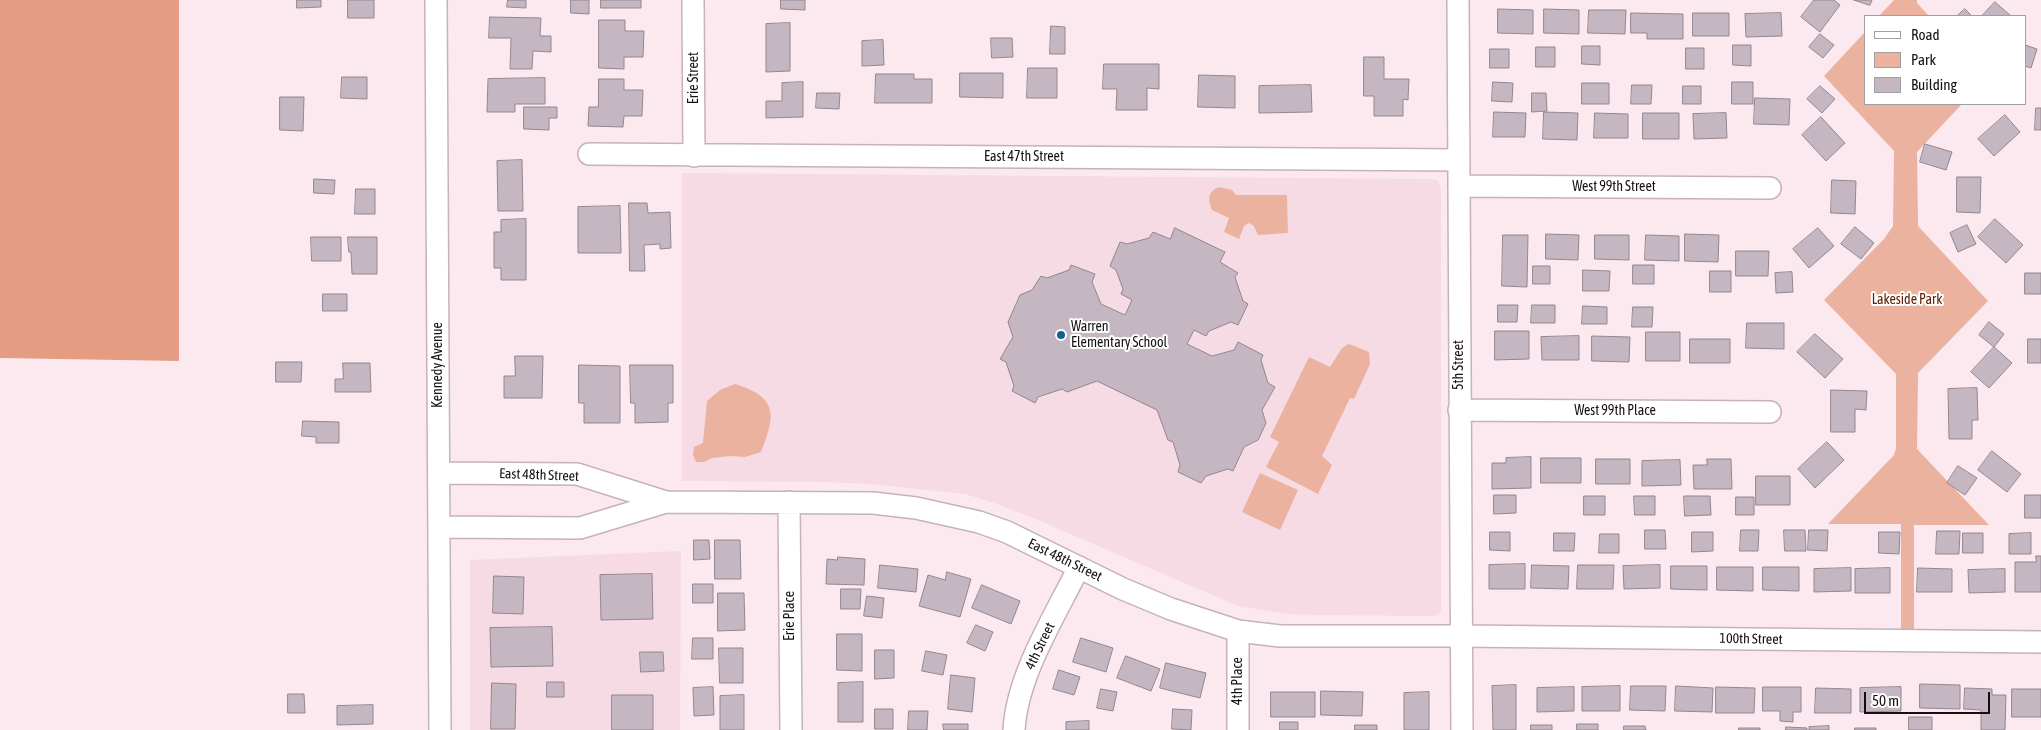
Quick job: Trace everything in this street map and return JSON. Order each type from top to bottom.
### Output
[{"type":"street","name":"Kennedy Avenue","points":[[436,0],[440,730]]},
{"type":"street","name":"Erie Street","points":[[693,0],[694,156]]},
{"type":"street","name":"5th Street","points":[[1458,0],[1462,730]]},
{"type":"street","name":"East 47th Street","points":[[589,154],[1459,160]]},
{"type":"street","name":"West 99th Street","points":[[1459,186],[1770,188]]},
{"type":"street","name":"West 99th Place","points":[[1459,410],[1770,412]]},
{"type":"street","name":"East 48th Street","points":[[439,473],[577,474],[666,502]]},
{"type":"street","name":"East 48th Street","points":[[440,527],[580,528],[666,502],[873,502],[916,508],[979,522],[1007,532],[1123,589],[1171,609],[1238,631],[1280,636],[1312,637],[1461,636]]},
{"type":"street","name":"Erie Place","points":[[789,502],[790,730]]},
{"type":"street","name":"4th Street","points":[[1014,730],[1015,711],[1025,676],[1079,567]]},
{"type":"street","name":"4th Place","points":[[1238,631],[1238,730]]},
{"type":"street","name":"100th Street","points":[[1461,636],[2041,642]]},
{"type":"shaded area","points":[[0,0],[179,0],[179,361],[0,358]]},
{"type":"shaded area","name":"Warren Elementary School","points":[[682,173],[1438,180],[1441,190],[1441,611],[1439,615],[1289,614],[1238,606],[1038,520],[965,494],[871,484],[682,481]]},
{"type":"shaded area","points":[[681,551],[680,730],[470,730],[470,560]]},
{"type":"green space","points":[[1894,0],[1917,0],[1917,3],[1928,15],[1880,15]]},
{"type":"green space","name":"Lakeside Park","points":[[1864,33],[1864,105],[1961,105],[1917,152],[1918,226],[1988,301],[1918,373],[1917,449],[1989,525],[1914,525],[1914,630],[1901,630],[1901,524],[1828,524],[1894,455],[1896,448],[1896,374],[1824,300],[1884,239],[1893,226],[1894,151],[1824,76]]},
{"type":"green space","points":[[1219,187],[1232,190],[1236,195],[1287,195],[1288,233],[1258,235],[1254,226],[1249,223],[1244,226],[1239,239],[1224,232],[1229,218],[1212,210],[1209,199],[1212,191]]},
{"type":"green space","points":[[1349,344],[1369,352],[1370,364],[1354,399],[1350,398],[1322,456],[1332,465],[1318,494],[1266,467],[1279,442],[1270,437],[1309,357],[1330,367],[1342,348]]},
{"type":"green space","points":[[735,384],[759,395],[766,401],[770,409],[769,428],[761,452],[745,457],[730,456],[696,462],[693,455],[694,447],[703,443],[707,401],[720,390]]},
{"type":"green space","points":[[1260,473],[1298,490],[1280,530],[1242,512]]},
{"type":"building","points":[[297,0],[321,0],[321,7],[297,8]]},
{"type":"building","points":[[348,0],[374,0],[374,18],[348,18]]},
{"type":"building","points":[[508,0],[526,0],[526,8],[507,7]]},
{"type":"building","points":[[571,0],[589,0],[589,14],[571,13]]},
{"type":"building","points":[[601,0],[641,0],[641,8],[601,8]]},
{"type":"building","points":[[781,0],[805,0],[805,10],[781,9]]},
{"type":"building","points":[[1814,0],[1834,0],[1840,5],[1820,32],[1801,17]]},
{"type":"building","points":[[1854,0],[1872,0],[1870,5]]},
{"type":"building","points":[[1995,2],[2010,15],[1983,15]]},
{"type":"building","points":[[1498,9],[1533,10],[1533,34],[1498,33]]},
{"type":"building","points":[[1544,9],[1579,10],[1579,34],[1544,33]]},
{"type":"building","points":[[1965,9],[1971,15],[1958,15]]},
{"type":"building","points":[[1589,10],[1626,10],[1625,34],[1588,33]]},
{"type":"building","points":[[1631,13],[1683,14],[1683,39],[1647,39],[1647,33],[1631,33]]},
{"type":"building","points":[[1693,13],[1729,13],[1729,36],[1693,36]]},
{"type":"building","points":[[1781,13],[1782,36],[1746,37],[1745,14]]},
{"type":"building","points":[[490,17],[541,18],[540,36],[551,36],[551,52],[533,51],[532,69],[510,69],[511,38],[489,38]]},
{"type":"building","points":[[599,20],[625,20],[625,31],[644,31],[643,57],[624,57],[624,69],[599,68]]},
{"type":"building","points":[[790,23],[790,71],[766,72],[766,24]]},
{"type":"building","points":[[1051,26],[1065,27],[1065,54],[1050,54]]},
{"type":"building","points":[[1820,34],[1834,45],[1823,58],[1809,47]]},
{"type":"building","points":[[991,38],[1012,38],[1013,57],[992,58]]},
{"type":"building","points":[[883,40],[884,65],[862,66],[862,41]]},
{"type":"building","points":[[1733,45],[1751,45],[1751,66],[1733,65]]},
{"type":"building","points":[[2026,45],[2037,49],[2031,68],[2026,66]]},
{"type":"building","points":[[1582,46],[1600,46],[1600,65],[1582,64]]},
{"type":"building","points":[[1536,47],[1555,47],[1555,67],[1536,67]]},
{"type":"building","points":[[1686,48],[1704,48],[1704,69],[1686,69]]},
{"type":"building","points":[[1490,49],[1509,49],[1509,68],[1490,68]]},
{"type":"building","points":[[1364,57],[1384,57],[1384,79],[1409,79],[1408,100],[1403,99],[1403,116],[1374,116],[1374,96],[1364,96]]},
{"type":"building","points":[[1104,64],[1159,64],[1159,89],[1147,88],[1147,110],[1116,110],[1117,89],[1103,89]]},
{"type":"building","points":[[1028,68],[1057,68],[1057,98],[1027,98]]},
{"type":"building","points":[[960,73],[1003,73],[1003,98],[960,97]]},
{"type":"building","points":[[876,74],[914,74],[914,79],[932,79],[932,103],[875,103]]},
{"type":"building","points":[[1199,75],[1235,76],[1235,108],[1198,107]]},
{"type":"building","points":[[342,77],[367,77],[367,99],[341,98]]},
{"type":"building","points":[[545,78],[545,104],[515,104],[515,112],[487,112],[488,79]]},
{"type":"building","points":[[599,79],[624,79],[624,90],[643,90],[642,116],[624,116],[623,127],[588,126],[589,107],[598,107]]},
{"type":"building","points":[[803,82],[803,117],[766,118],[766,101],[782,101],[782,83]]},
{"type":"building","points":[[1493,82],[1513,83],[1512,102],[1492,101]]},
{"type":"building","points":[[1732,82],[1753,82],[1753,104],[1732,104]]},
{"type":"building","points":[[1582,83],[1609,83],[1609,104],[1582,104]]},
{"type":"building","points":[[1311,85],[1312,112],[1259,113],[1259,86]]},
{"type":"building","points":[[1632,85],[1652,85],[1651,104],[1631,104]]},
{"type":"building","points":[[1683,86],[1701,86],[1701,104],[1683,104]]},
{"type":"building","points":[[1820,86],[1835,99],[1822,113],[1807,99]]},
{"type":"building","points":[[817,93],[840,93],[839,109],[816,108]]},
{"type":"building","points":[[1532,93],[1546,93],[1547,111],[1532,112]]},
{"type":"building","points":[[280,97],[304,97],[303,131],[280,130]]},
{"type":"building","points":[[1755,98],[1790,99],[1789,125],[1754,124]]},
{"type":"building","points":[[524,107],[557,107],[557,118],[549,118],[549,130],[524,129]]},
{"type":"building","points":[[2036,108],[2041,108],[2041,130],[2035,130]]},
{"type":"building","points":[[1494,112],[1526,113],[1525,137],[1493,137]]},
{"type":"building","points":[[1544,112],[1578,113],[1577,140],[1543,139]]},
{"type":"building","points":[[1595,113],[1628,114],[1628,138],[1594,138]]},
{"type":"building","points":[[1643,113],[1679,113],[1679,139],[1643,139]]},
{"type":"building","points":[[1726,113],[1727,138],[1694,139],[1693,114]]},
{"type":"building","points":[[2005,115],[2020,132],[1994,156],[1978,139]]},
{"type":"building","points":[[1821,117],[1845,143],[1826,161],[1802,135]]},
{"type":"building","points":[[1925,144],[1952,152],[1946,170],[1920,162]]},
{"type":"building","points":[[522,160],[523,211],[498,211],[497,161]]},
{"type":"building","points":[[1957,177],[1981,177],[1980,213],[1957,212]]},
{"type":"building","points":[[314,179],[335,180],[334,194],[314,193]]},
{"type":"building","points":[[1832,180],[1856,181],[1855,214],[1831,213]]},
{"type":"building","points":[[356,189],[375,189],[375,214],[355,214]]},
{"type":"building","points":[[629,203],[647,203],[648,213],[670,212],[671,248],[660,249],[660,244],[644,245],[645,271],[630,271]]},
{"type":"building","points":[[620,206],[621,253],[578,253],[578,207]]},
{"type":"building","points":[[526,219],[526,280],[501,280],[501,268],[494,268],[494,232],[501,232],[501,220]]},
{"type":"building","points":[[1995,219],[2023,245],[2006,263],[1978,237]]},
{"type":"building","points":[[1967,225],[1976,244],[1958,252],[1950,233]]},
{"type":"building","points":[[1855,227],[1874,243],[1861,259],[1841,244]]},
{"type":"building","points":[[1175,228],[1225,252],[1220,262],[1238,273],[1235,277],[1243,301],[1248,304],[1238,325],[1231,322],[1209,331],[1206,336],[1194,330],[1187,344],[1212,356],[1234,350],[1238,342],[1263,355],[1261,360],[1268,383],[1275,387],[1262,410],[1266,423],[1258,440],[1244,447],[1233,471],[1228,469],[1206,476],[1201,483],[1178,472],[1180,465],[1173,442],[1168,440],[1157,410],[1097,381],[1067,392],[1062,389],[1038,397],[1035,403],[1012,391],[1014,386],[1006,362],[1000,359],[1013,337],[1008,322],[1020,295],[1032,290],[1041,276],[1047,278],[1069,270],[1071,265],[1095,274],[1092,282],[1101,304],[1125,315],[1132,300],[1121,294],[1123,289],[1116,270],[1110,266],[1120,242],[1127,244],[1149,238],[1153,232],[1170,239]]},
{"type":"building","points":[[1818,228],[1834,246],[1809,268],[1793,249]]},
{"type":"building","points":[[1546,234],[1579,235],[1578,260],[1546,259]]},
{"type":"building","points":[[1685,234],[1719,235],[1718,262],[1685,261]]},
{"type":"building","points":[[1503,235],[1528,235],[1527,287],[1502,286]]},
{"type":"building","points":[[1595,235],[1629,235],[1629,260],[1595,259]]},
{"type":"building","points":[[1646,235],[1679,236],[1679,261],[1645,260]]},
{"type":"building","points":[[311,237],[341,237],[341,261],[312,261]]},
{"type":"building","points":[[348,237],[377,237],[377,274],[352,274]]},
{"type":"building","points":[[1736,251],[1769,251],[1768,276],[1736,276]]},
{"type":"building","points":[[1633,265],[1654,265],[1654,284],[1633,284]]},
{"type":"building","points":[[1533,266],[1550,266],[1550,284],[1533,284]]},
{"type":"building","points":[[1583,270],[1610,271],[1609,291],[1583,291]]},
{"type":"building","points":[[1710,271],[1731,271],[1731,292],[1710,292]]},
{"type":"building","points":[[1792,272],[1793,292],[1776,293],[1775,273]]},
{"type":"building","points":[[2025,273],[2041,273],[2041,294],[2025,294]]},
{"type":"building","points":[[323,294],[347,294],[347,311],[323,311]]},
{"type":"building","points":[[1498,305],[1518,305],[1517,322],[1498,322]]},
{"type":"building","points":[[1532,305],[1555,305],[1555,323],[1531,323]]},
{"type":"building","points":[[1583,306],[1607,307],[1607,324],[1582,324]]},
{"type":"building","points":[[1633,307],[1653,307],[1652,327],[1632,327]]},
{"type":"building","points":[[1989,322],[2004,334],[1994,347],[1979,335]]},
{"type":"building","points":[[1747,323],[1784,323],[1784,349],[1746,348]]},
{"type":"building","points":[[1495,331],[1529,331],[1529,359],[1495,360]]},
{"type":"building","points":[[1646,332],[1680,332],[1680,361],[1646,361]]},
{"type":"building","points":[[1815,334],[1843,359],[1825,378],[1797,352]]},
{"type":"building","points":[[1579,336],[1579,360],[1542,360],[1541,337]]},
{"type":"building","points":[[1592,336],[1630,337],[1629,362],[1592,361]]},
{"type":"building","points":[[1690,339],[1730,339],[1730,363],[1690,363]]},
{"type":"building","points":[[2028,339],[2041,339],[2041,363],[2028,363]]},
{"type":"building","points":[[1994,347],[2012,363],[1989,388],[1971,372]]},
{"type":"building","points":[[515,356],[543,356],[542,398],[504,398],[504,376],[515,376]]},
{"type":"building","points":[[276,362],[302,362],[301,382],[276,382]]},
{"type":"building","points":[[343,363],[370,363],[371,392],[335,392],[335,379],[343,379]]},
{"type":"building","points":[[579,365],[620,366],[620,423],[584,423],[584,403],[579,403]]},
{"type":"building","points":[[630,365],[673,365],[673,403],[668,403],[668,422],[635,423],[635,403],[631,403]]},
{"type":"building","points":[[1977,388],[1978,420],[1972,420],[1972,439],[1949,439],[1948,389]]},
{"type":"building","points":[[1831,390],[1867,391],[1866,410],[1855,409],[1855,432],[1831,432]]},
{"type":"building","points":[[303,421],[339,422],[339,443],[316,443],[316,437],[302,436]]},
{"type":"building","points":[[1827,442],[1844,460],[1815,488],[1798,469]]},
{"type":"building","points":[[1992,451],[2021,474],[2007,492],[1978,470]]},
{"type":"building","points":[[1531,457],[1531,488],[1492,489],[1492,463],[1506,463],[1506,458]]},
{"type":"building","points":[[1541,458],[1581,458],[1581,483],[1541,483]]},
{"type":"building","points":[[1596,459],[1630,459],[1630,484],[1596,484]]},
{"type":"building","points":[[1707,459],[1731,459],[1732,489],[1694,489],[1693,465],[1707,465]]},
{"type":"building","points":[[1680,460],[1681,485],[1642,486],[1642,461]]},
{"type":"building","points":[[1958,466],[1977,478],[1965,495],[1947,483]]},
{"type":"building","points":[[1756,476],[1790,476],[1790,505],[1756,505]]},
{"type":"building","points":[[1494,495],[1516,495],[1516,513],[1494,514]]},
{"type":"building","points":[[2025,495],[2041,495],[2041,518],[2025,518]]},
{"type":"building","points":[[1584,496],[1605,496],[1605,515],[1584,515]]},
{"type":"building","points":[[1634,496],[1655,496],[1655,515],[1635,515]]},
{"type":"building","points":[[1684,496],[1710,496],[1711,515],[1685,516]]},
{"type":"building","points":[[1736,497],[1754,497],[1754,515],[1736,515]]},
{"type":"building","points":[[1645,530],[1665,530],[1666,549],[1645,549]]},
{"type":"building","points":[[1741,530],[1759,530],[1758,551],[1740,551]]},
{"type":"building","points":[[1784,530],[1805,530],[1806,551],[1785,551]]},
{"type":"building","points":[[1809,530],[1828,530],[1827,551],[1808,550]]},
{"type":"building","points":[[1937,531],[1960,531],[1959,554],[1936,554]]},
{"type":"building","points":[[1490,532],[1510,532],[1510,551],[1490,550]]},
{"type":"building","points":[[1692,532],[1713,532],[1713,551],[1692,552]]},
{"type":"building","points":[[1879,532],[1900,532],[1899,554],[1879,553]]},
{"type":"building","points":[[1554,533],[1575,533],[1574,551],[1554,551]]},
{"type":"building","points":[[1963,533],[1983,533],[1983,553],[1963,553]]},
{"type":"building","points":[[2031,533],[2031,554],[2009,554],[2009,534]]},
{"type":"building","points":[[1600,534],[1619,534],[1619,553],[1599,553]]},
{"type":"building","points":[[694,540],[709,540],[710,559],[694,560]]},
{"type":"building","points":[[715,540],[740,540],[741,579],[715,579]]},
{"type":"building","points":[[2036,556],[2041,556],[2041,592],[2015,592],[2015,562],[2036,562]]},
{"type":"building","points":[[838,557],[865,559],[864,585],[826,584],[827,559],[837,560]]},
{"type":"building","points":[[1525,564],[1525,589],[1489,589],[1489,565]]},
{"type":"building","points":[[880,565],[918,569],[916,592],[878,588]]},
{"type":"building","points":[[1532,565],[1569,566],[1568,589],[1531,588]]},
{"type":"building","points":[[1578,565],[1614,565],[1613,589],[1577,589]]},
{"type":"building","points":[[1660,565],[1660,588],[1624,589],[1623,566]]},
{"type":"building","points":[[1671,566],[1707,566],[1707,590],[1671,589]]},
{"type":"building","points":[[1717,567],[1753,567],[1753,591],[1717,590]]},
{"type":"building","points":[[1763,567],[1799,567],[1799,591],[1763,590]]},
{"type":"building","points":[[1851,568],[1851,591],[1814,592],[1814,569]]},
{"type":"building","points":[[1890,568],[1890,593],[1855,593],[1855,569]]},
{"type":"building","points":[[1918,568],[1952,569],[1952,592],[1917,592]]},
{"type":"building","points":[[2005,569],[2005,592],[1969,593],[1968,570]]},
{"type":"building","points":[[947,572],[971,579],[960,617],[919,606],[928,575],[945,580]]},
{"type":"building","points":[[652,574],[653,619],[601,620],[600,575]]},
{"type":"building","points":[[494,576],[524,577],[523,614],[493,613]]},
{"type":"building","points":[[693,584],[713,584],[713,603],[693,603]]},
{"type":"building","points":[[982,585],[1020,601],[1011,624],[972,608]]},
{"type":"building","points":[[841,589],[861,589],[860,609],[841,609]]},
{"type":"building","points":[[718,593],[744,593],[745,630],[718,631]]},
{"type":"building","points":[[867,596],[884,598],[882,618],[864,616]]},
{"type":"building","points":[[976,625],[993,632],[985,651],[967,643]]},
{"type":"building","points":[[552,627],[553,666],[491,667],[490,628]]},
{"type":"building","points":[[837,634],[862,634],[862,671],[837,670]]},
{"type":"building","points":[[693,638],[713,638],[713,659],[692,659]]},
{"type":"building","points":[[1081,638],[1113,648],[1106,672],[1073,662]]},
{"type":"building","points":[[719,648],[743,648],[743,683],[720,683]]},
{"type":"building","points":[[875,650],[894,650],[894,678],[875,679]]},
{"type":"building","points":[[926,651],[947,655],[943,675],[922,671]]},
{"type":"building","points":[[640,652],[663,652],[664,671],[641,672]]},
{"type":"building","points":[[1126,656],[1160,669],[1151,691],[1117,678]]},
{"type":"building","points":[[1166,663],[1206,673],[1200,698],[1160,688]]},
{"type":"building","points":[[1059,670],[1080,677],[1074,695],[1053,689]]},
{"type":"building","points":[[951,675],[975,678],[972,712],[948,709]]},
{"type":"building","points":[[547,682],[564,682],[564,697],[547,697]]},
{"type":"building","points":[[863,682],[863,722],[838,722],[838,683]]},
{"type":"building","points":[[492,683],[516,684],[515,729],[491,729]]},
{"type":"building","points":[[1920,684],[1960,685],[1960,709],[1920,708]]},
{"type":"building","points":[[1516,685],[1516,730],[1493,730],[1492,686]]},
{"type":"building","points":[[1620,686],[1620,711],[1582,711],[1582,687]]},
{"type":"building","points":[[1631,686],[1666,686],[1665,711],[1630,710]]},
{"type":"building","points":[[1676,686],[1713,688],[1712,712],[1675,711]]},
{"type":"building","points":[[713,687],[714,715],[694,716],[693,688]]},
{"type":"building","points":[[1574,687],[1574,711],[1537,712],[1537,688]]},
{"type":"building","points":[[1716,687],[1755,688],[1754,713],[1716,713]]},
{"type":"building","points":[[1763,687],[1801,687],[1801,712],[1793,712],[1793,722],[1780,721],[1780,711],[1763,711]]},
{"type":"building","points":[[1901,687],[1901,711],[1860,712],[1860,688]]},
{"type":"building","points":[[1816,688],[1851,689],[1851,713],[1815,713]]},
{"type":"building","points":[[1965,688],[1992,689],[1992,695],[2006,695],[2005,730],[1981,730],[1981,710],[1964,709]]},
{"type":"building","points":[[1101,689],[1117,692],[1113,711],[1097,708]]},
{"type":"building","points":[[2012,689],[2041,689],[2041,717],[2012,717]]},
{"type":"building","points":[[1321,691],[1363,692],[1362,716],[1321,715]]},
{"type":"building","points":[[1271,692],[1315,692],[1315,717],[1271,717]]},
{"type":"building","points":[[1429,692],[1429,730],[1404,730],[1404,693]]},
{"type":"building","points":[[288,694],[304,694],[305,713],[288,713]]},
{"type":"building","points":[[612,695],[653,695],[653,730],[612,730]]},
{"type":"building","points":[[744,695],[744,730],[720,730],[720,696]]},
{"type":"building","points":[[373,705],[373,724],[337,725],[337,706]]},
{"type":"building","points":[[875,709],[893,709],[893,729],[875,729]]},
{"type":"building","points":[[1173,709],[1192,710],[1191,730],[1172,729]]},
{"type":"building","points":[[909,711],[928,711],[927,730],[908,730]]},
{"type":"building","points":[[1909,717],[1932,717],[1932,730],[1909,730]]},
{"type":"building","points":[[1089,721],[1089,730],[1066,730],[1066,722]]},
{"type":"building","points":[[1280,722],[1298,722],[1298,730],[1280,730]]},
{"type":"building","points":[[943,724],[968,724],[968,730],[944,730]]},
{"type":"building","points":[[1577,724],[1598,724],[1598,730],[1577,730]]},
{"type":"building","points":[[1355,725],[1377,725],[1377,730],[1355,730]]},
{"type":"building","points":[[1531,725],[1552,725],[1552,730],[1531,730]]},
{"type":"building","points":[[1624,726],[1645,726],[1646,730],[1624,730]]},
{"type":"building","points":[[1829,726],[1829,730],[1809,730],[1809,727]]},
{"type":"building","points":[[1786,727],[1807,728],[1807,730],[1786,730]]},
{"type":"building","points":[[1739,728],[1760,728],[1760,730],[1739,730]]},
{"type":"building","points":[[1855,728],[1876,728],[1876,730],[1855,730]]},
{"type":"place","name":"Warren Elementary School","points":[[1061,335]]}]
